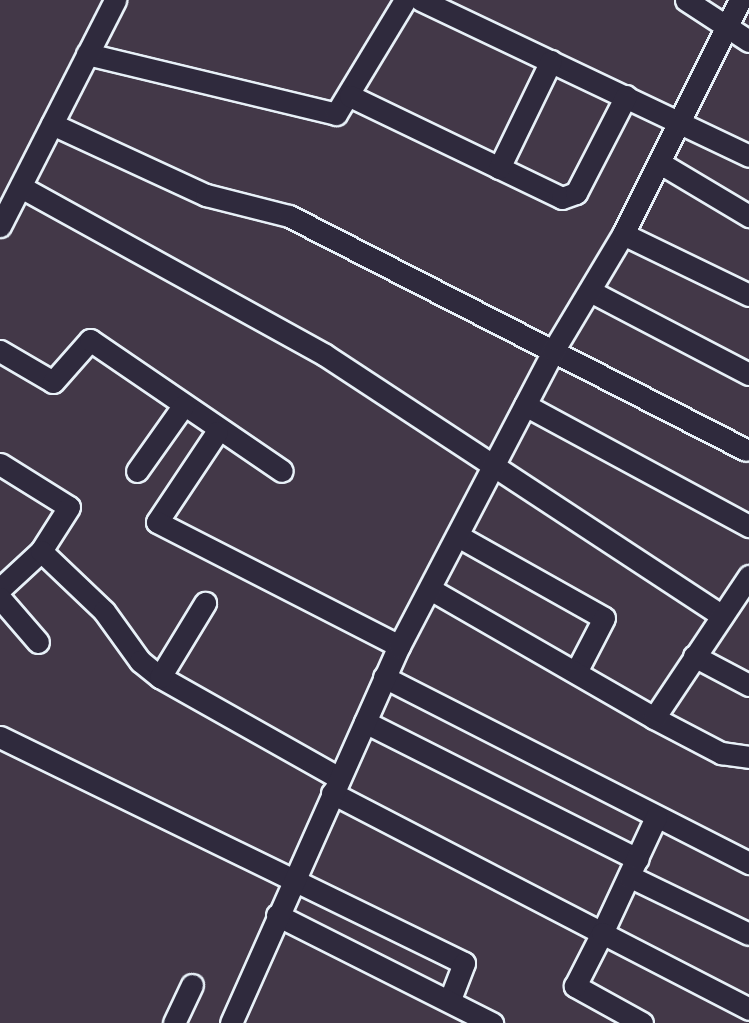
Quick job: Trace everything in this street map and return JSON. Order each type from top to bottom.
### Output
[{"type":"street","points":[[0,226],[115,0]]},
{"type":"street","points":[[87,54],[327,114],[336,114],[350,96],[405,0]]},
{"type":"street","points":[[421,0],[749,156]]},
{"type":"street","points":[[686,0],[726,29],[749,41]]},
{"type":"street","points":[[231,1023],[290,882],[399,646],[553,351],[623,234],[740,0]]},
{"type":"street","points":[[499,168],[551,61]]},
{"type":"street","points":[[350,96],[499,168],[568,197],[626,96]]},
{"type":"street","points":[[52,124],[206,195],[289,216],[746,450]]},
{"type":"street","points":[[660,163],[749,216]]},
{"type":"street","points":[[21,187],[254,313],[495,465],[722,616]]},
{"type":"street","points":[[623,234],[749,295]]},
{"type":"street","points":[[590,291],[749,374]]},
{"type":"street","points":[[0,351],[53,382],[90,340],[218,432],[282,471]]},
{"type":"street","points":[[525,405],[749,526]]},
{"type":"street","points":[[137,471],[183,406]]},
{"type":"street","points":[[218,432],[157,522],[399,646]]},
{"type":"street","points":[[0,464],[66,500],[66,518],[41,551],[0,589]]},
{"type":"street","points":[[457,536],[604,618],[576,672]]},
{"type":"street","points":[[41,551],[104,611],[140,661],[160,677],[336,786],[602,933],[749,1009]]},
{"type":"street","points":[[654,718],[749,576]]},
{"type":"street","points":[[430,589],[654,718],[721,753],[749,757]]},
{"type":"street","points":[[0,598],[38,642]]},
{"type":"street","points":[[160,677],[205,603]]},
{"type":"street","points":[[694,656],[749,685]]},
{"type":"street","points":[[384,677],[749,863]]},
{"type":"street","points":[[365,722],[633,867],[749,934]]},
{"type":"street","points":[[0,737],[290,882],[464,963],[450,1000]]},
{"type":"street","points":[[642,1023],[575,986],[656,817]]},
{"type":"street","points":[[277,915],[492,1023]]},
{"type":"street","points":[[174,1023],[192,985]]}]
